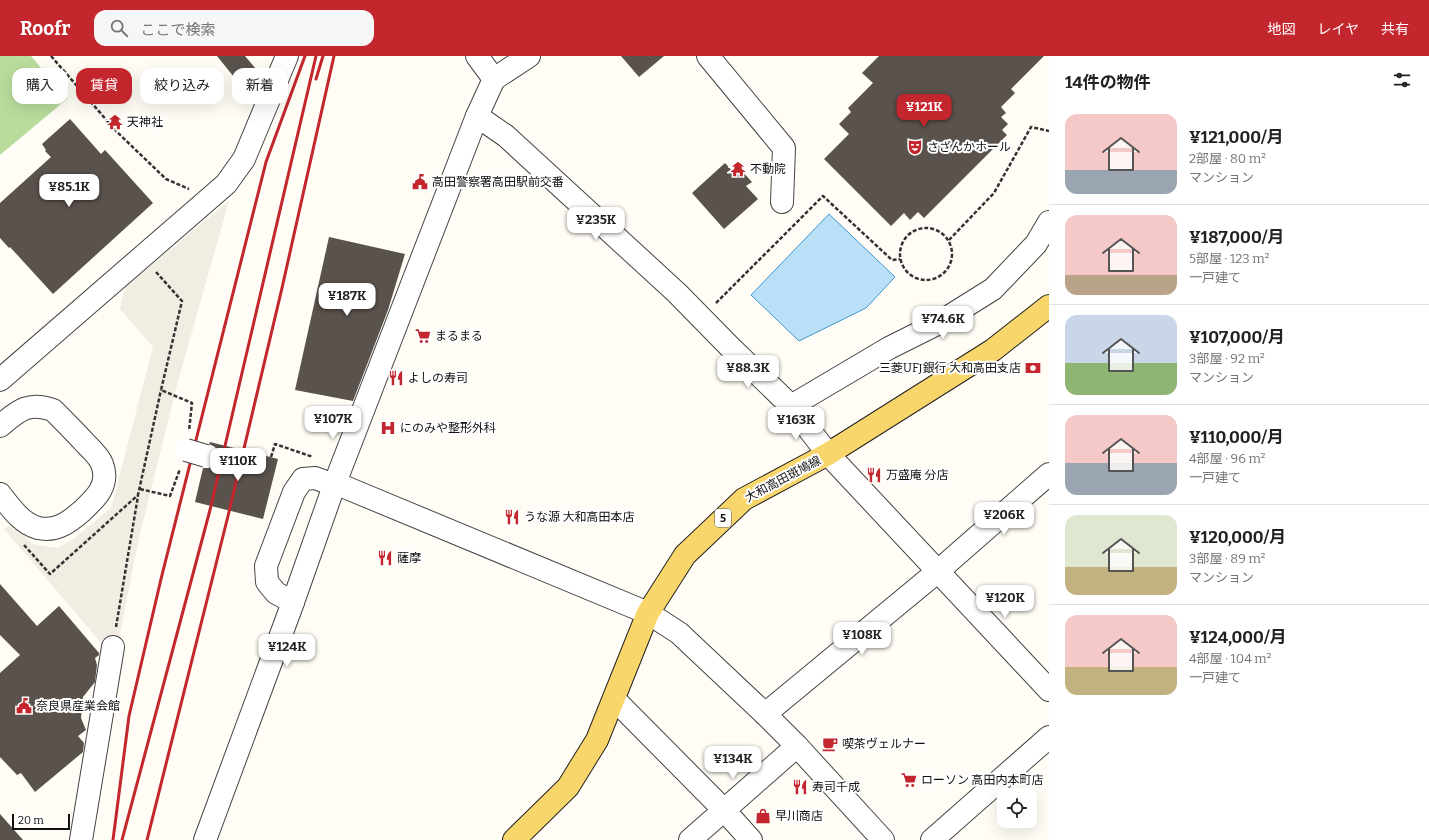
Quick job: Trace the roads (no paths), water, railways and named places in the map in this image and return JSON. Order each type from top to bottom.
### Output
[{"type":"main road","name":"大和高田斑鳩線","points":[[514,840],[568,787],[597,740],[648,613],[685,555],[744,499],[828,454],[993,350],[1049,306]]},
{"type":"street","points":[[0,380],[226,184],[244,159],[287,56]]},
{"type":"street","points":[[476,56],[494,79]]},
{"type":"street","points":[[205,840],[293,602],[334,484],[477,116],[494,79],[529,56]]},
{"type":"street","points":[[708,56],[784,148],[782,202]]},
{"type":"street","points":[[477,116],[506,136],[671,287],[790,406],[828,454],[1049,690]]},
{"type":"street","points":[[790,406],[889,348],[937,324],[993,289],[1036,244],[1049,222]]},
{"type":"street","points":[[0,426],[19,410],[27,407],[45,406],[53,410],[100,458],[104,473],[102,487],[95,499],[67,523],[59,527],[49,529],[29,525],[0,494]]},
{"type":"street","points":[[765,714],[937,572],[1049,474]]},
{"type":"street","points":[[293,602],[276,593],[267,582],[266,566],[294,492],[303,479],[316,478],[334,484],[648,613],[679,633],[765,714],[798,746],[883,840]]},
{"type":"street","points":[[81,840],[113,647]]},
{"type":"street","points":[[614,698],[724,810],[751,840]]},
{"type":"street","points":[[932,840],[1049,736]]},
{"type":"street","points":[[690,840],[798,746]]},
{"type":"water","points":[[829,214],[895,277],[866,308],[799,341],[751,295]]},
{"type":"railway","points":[[113,840],[129,716],[161,579],[266,162],[305,56]]},
{"type":"railway","points":[[122,840],[210,510],[316,56]]},
{"type":"railway","points":[[316,79],[323,56]]},
{"type":"railway","points":[[147,840],[228,516],[282,288],[334,56]]},
{"type":"place","name":"天神社","points":[[115,122]]},
{"type":"place","name":"さざんかホール","points":[[915,147]]},
{"type":"place","name":"不動院","points":[[738,169]]},
{"type":"place","name":"高田警察署高田駅前交番","points":[[420,182]]},
{"type":"place","name":"まるまる","points":[[423,336]]},
{"type":"place","name":"三菱UFJ銀行 大和高田支店","points":[[1033,368]]},
{"type":"place","name":"よしの寿司","points":[[396,378]]},
{"type":"place","name":"にのみや整形外科","points":[[388,428]]},
{"type":"place","name":"万盛庵 分店","points":[[874,475]]},
{"type":"place","name":"うな源 大和高田本店","points":[[512,517]]},
{"type":"place","name":"薩摩","points":[[385,558]]},
{"type":"place","name":"奈良県産業会館","points":[[24,706]]},
{"type":"place","name":"喫茶ヴェルナー","points":[[830,744]]},
{"type":"place","name":"ローソン 高田内本町店","points":[[909,780]]},
{"type":"place","name":"寿司千成","points":[[800,787]]},
{"type":"place","name":"早川商店","points":[[763,816]]}]
